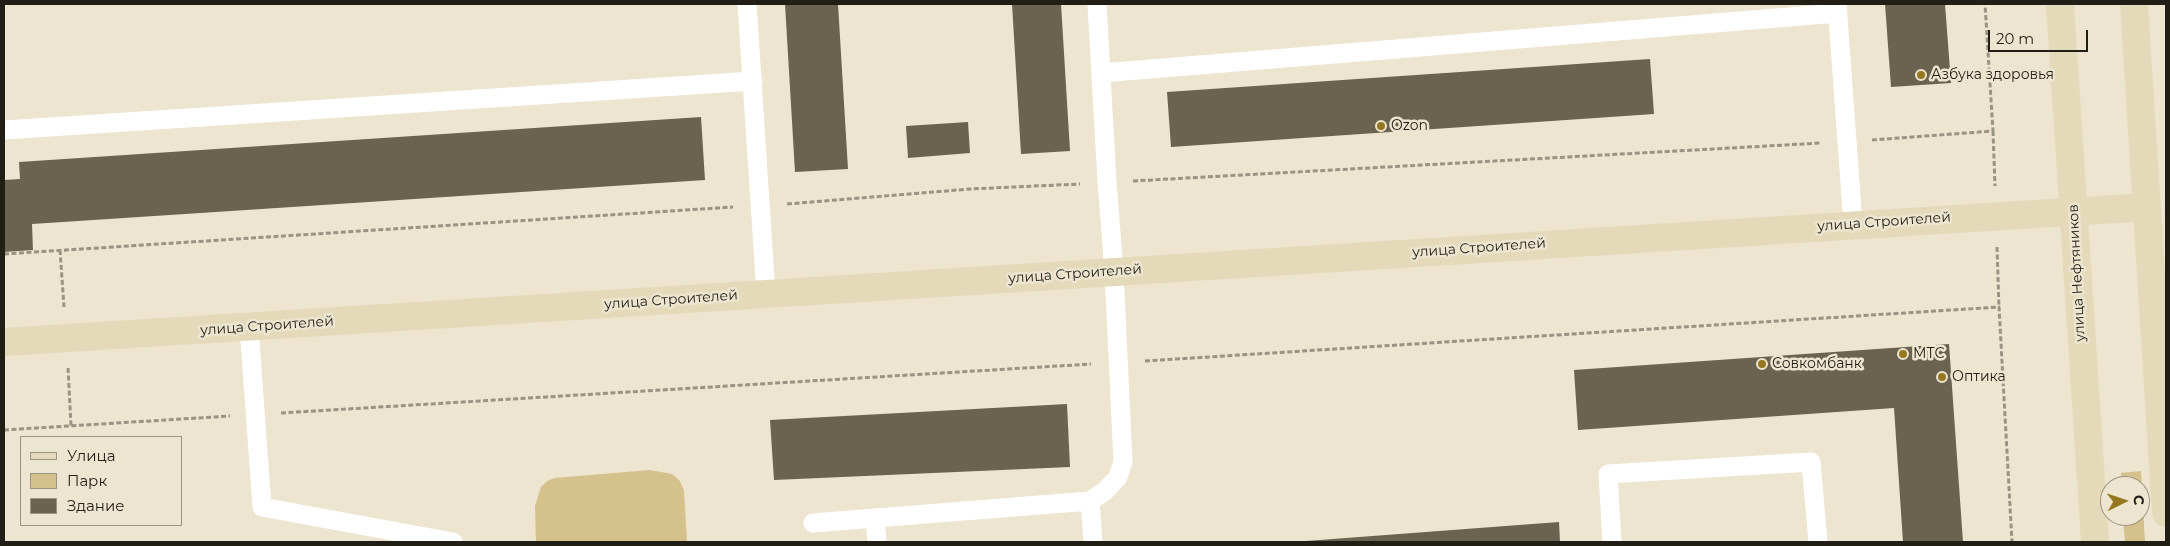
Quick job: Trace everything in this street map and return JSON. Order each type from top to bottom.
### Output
[{"type":"main road","name":"улица Нефтяников","points":[[2060,4],[2095,542]]},
{"type":"main road","points":[[2134,4],[2166,513]]},
{"type":"main road","name":"улица Строителей","points":[[4,342],[2074,210],[2147,207]]},
{"type":"lane","points":[[747,4],[766,294]]},
{"type":"lane","points":[[813,523],[1090,501],[1105,491],[1118,476],[1123,462],[1114,272],[1097,4]]},
{"type":"lane","points":[[1101,74],[1838,9],[1853,224]]},
{"type":"lane","points":[[4,130],[752,81]]},
{"type":"lane","points":[[249,327],[262,506],[453,542]]},
{"type":"lane","points":[[1612,542],[1608,474],[1811,462],[1818,542]]},
{"type":"lane","points":[[1090,501],[1093,542]]},
{"type":"lane","points":[[875,518],[877,542]]},
{"type":"path","points":[[4,254],[761,206],[970,189],[1847,142],[1993,132],[1985,4]]},
{"type":"green space","points":[[650,470],[672,474],[680,481],[684,491],[687,542],[536,542],[535,506],[541,487],[547,481],[555,478]]},
{"type":"green space","points":[[2141,471],[2141,476],[2121,476],[2121,473]]},
{"type":"green space","points":[[2124,526],[2144,526],[2145,542],[2125,542]]},
{"type":"building","points":[[785,4],[838,4],[848,169],[795,172]]},
{"type":"building","points":[[1012,4],[1061,4],[1070,151],[1021,154]]},
{"type":"building","points":[[1885,4],[1945,4],[1951,83],[1891,87]]},
{"type":"building","points":[[1650,59],[1654,114],[1171,147],[1167,92]]},
{"type":"building","points":[[701,117],[705,180],[32,224],[33,250],[4,252],[4,180],[20,179],[19,162]]},
{"type":"building","points":[[968,122],[970,153],[908,158],[906,126]]},
{"type":"building","points":[[1949,344],[1963,542],[1903,542],[1894,408],[1578,430],[1574,370]]},
{"type":"building","points":[[1067,404],[1070,467],[774,480],[770,420]]},
{"type":"building","points":[[1559,522],[1560,542],[1306,542],[1306,541]]},
{"type":"place","name":"Азбука здоровья","points":[[1921,75]]},
{"type":"place","name":"Ozon","points":[[1381,126]]},
{"type":"place","name":"МТС","points":[[1903,354]]},
{"type":"place","name":"Совкомбанк","points":[[1762,364]]},
{"type":"place","name":"Оптика","points":[[1942,377]]}]
